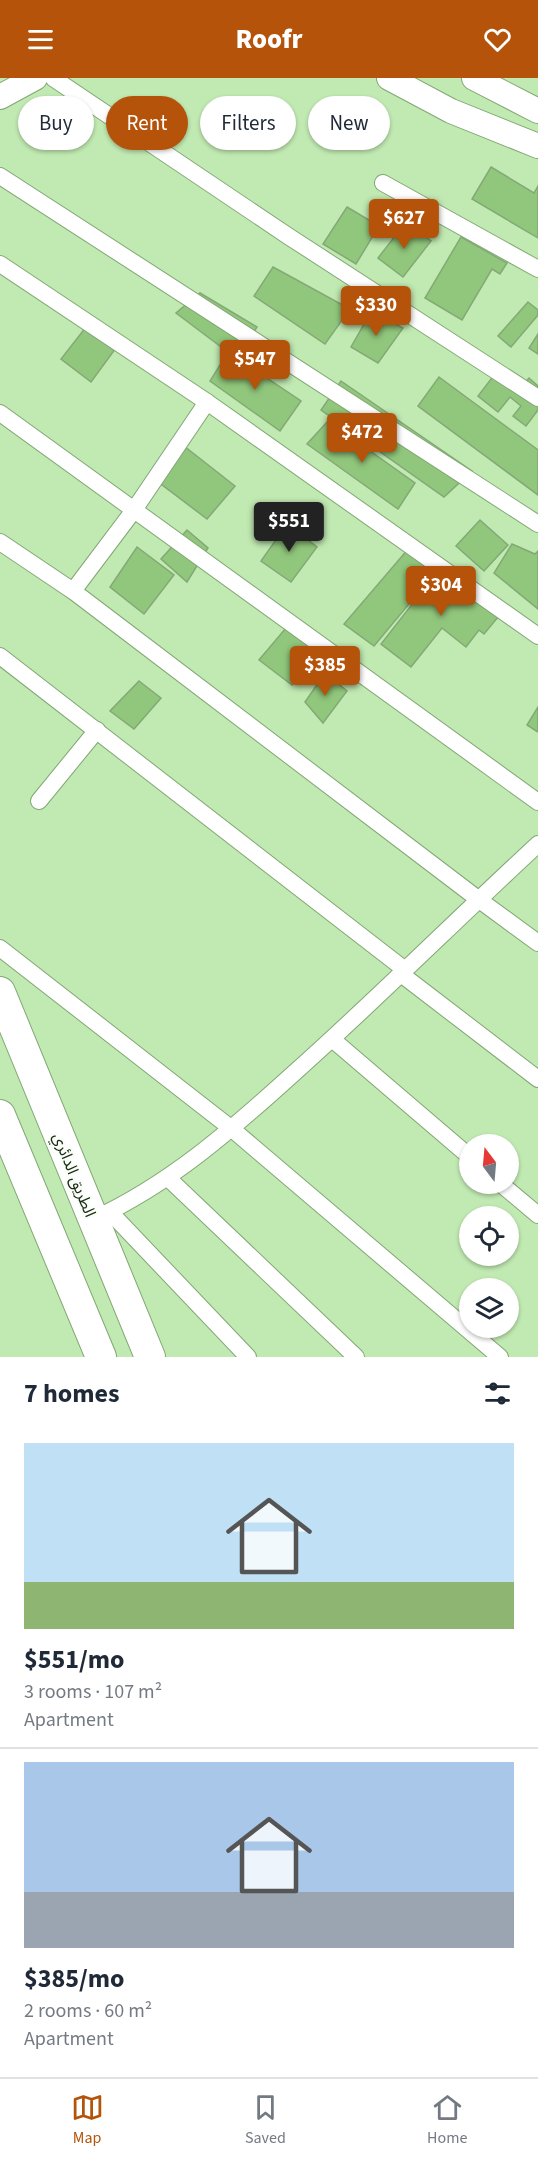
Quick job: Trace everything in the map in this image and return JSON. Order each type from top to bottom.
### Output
[{"type":"highway","name":"الطريق الدائري","points":[[0,992],[101,1216],[150,1357]]},
{"type":"highway","points":[[0,1115],[101,1357]]},
{"type":"main road","points":[[0,97],[35,78]]},
{"type":"main road","points":[[389,78],[451,111],[538,146]]},
{"type":"main road","points":[[474,78],[536,105]]},
{"type":"street","points":[[53,78],[288,236],[538,398]]},
{"type":"street","points":[[0,176],[538,524]]},
{"type":"street","points":[[383,183],[538,269]]},
{"type":"street","points":[[0,264],[207,402],[538,636]]},
{"type":"street","points":[[73,591],[134,510],[207,402]]},
{"type":"street","points":[[0,413],[538,802]]},
{"type":"street","points":[[0,542],[73,591],[538,943]]},
{"type":"street","points":[[0,656],[538,1079]]},
{"type":"street","points":[[39,801],[97,730]]},
{"type":"street","points":[[248,1357],[101,1216],[168,1178],[232,1129],[332,1040],[538,843]]},
{"type":"street","points":[[0,948],[232,1129],[500,1357]]},
{"type":"street","points":[[332,1040],[459,1148]]},
{"type":"street","points":[[168,1178],[356,1357]]},
{"type":"street","points":[[513,1194],[538,1215]]},
{"type":"building","points":[[491,167],[534,193],[538,186],[538,238],[472,199]]},
{"type":"building","points":[[347,207],[379,226],[356,264],[323,244]]},
{"type":"building","points":[[406,222],[431,241],[403,277],[378,258]]},
{"type":"building","points":[[461,237],[507,263],[500,274],[492,269],[462,320],[425,298]]},
{"type":"building","points":[[273,267],[350,309],[325,344],[254,296]]},
{"type":"building","points":[[200,293],[257,327],[237,359],[176,313]]},
{"type":"building","points":[[528,302],[538,310],[538,315],[511,347],[498,336]]},
{"type":"building","points":[[371,312],[403,328],[378,363],[351,347]]},
{"type":"building","points":[[86,327],[116,348],[91,382],[61,359]]},
{"type":"building","points":[[538,334],[538,354],[529,348]]},
{"type":"building","points":[[228,352],[301,401],[280,431],[210,381]]},
{"type":"building","points":[[501,366],[524,384],[529,378],[538,386],[538,410],[526,426],[513,416],[521,406],[510,397],[498,412],[478,396]]},
{"type":"building","points":[[439,377],[538,450],[538,495],[418,406]]},
{"type":"building","points":[[341,381],[472,471],[444,497],[321,410]]},
{"type":"building","points":[[328,421],[415,483],[398,509],[307,444]]},
{"type":"building","points":[[184,446],[235,486],[207,519],[157,481]]},
{"type":"building","points":[[480,520],[508,545],[484,571],[456,546]]},
{"type":"building","points":[[287,524],[317,547],[291,582],[261,561]]},
{"type":"building","points":[[187,530],[208,548],[187,582],[161,559]]},
{"type":"building","points":[[512,544],[535,554],[538,551],[538,609],[494,573]]},
{"type":"building","points":[[137,547],[174,575],[144,614],[110,587]]},
{"type":"building","points":[[409,548],[439,568],[374,646],[344,624]]},
{"type":"building","points":[[442,566],[504,610],[484,634],[479,630],[466,647],[442,628],[411,667],[381,644]]},
{"type":"building","points":[[286,628],[322,654],[292,685],[259,660]]},
{"type":"building","points":[[325,673],[347,691],[323,723],[305,702]]},
{"type":"building","points":[[139,681],[161,698],[134,729],[110,711]]},
{"type":"building","points":[[538,707],[538,732],[527,725]]}]
